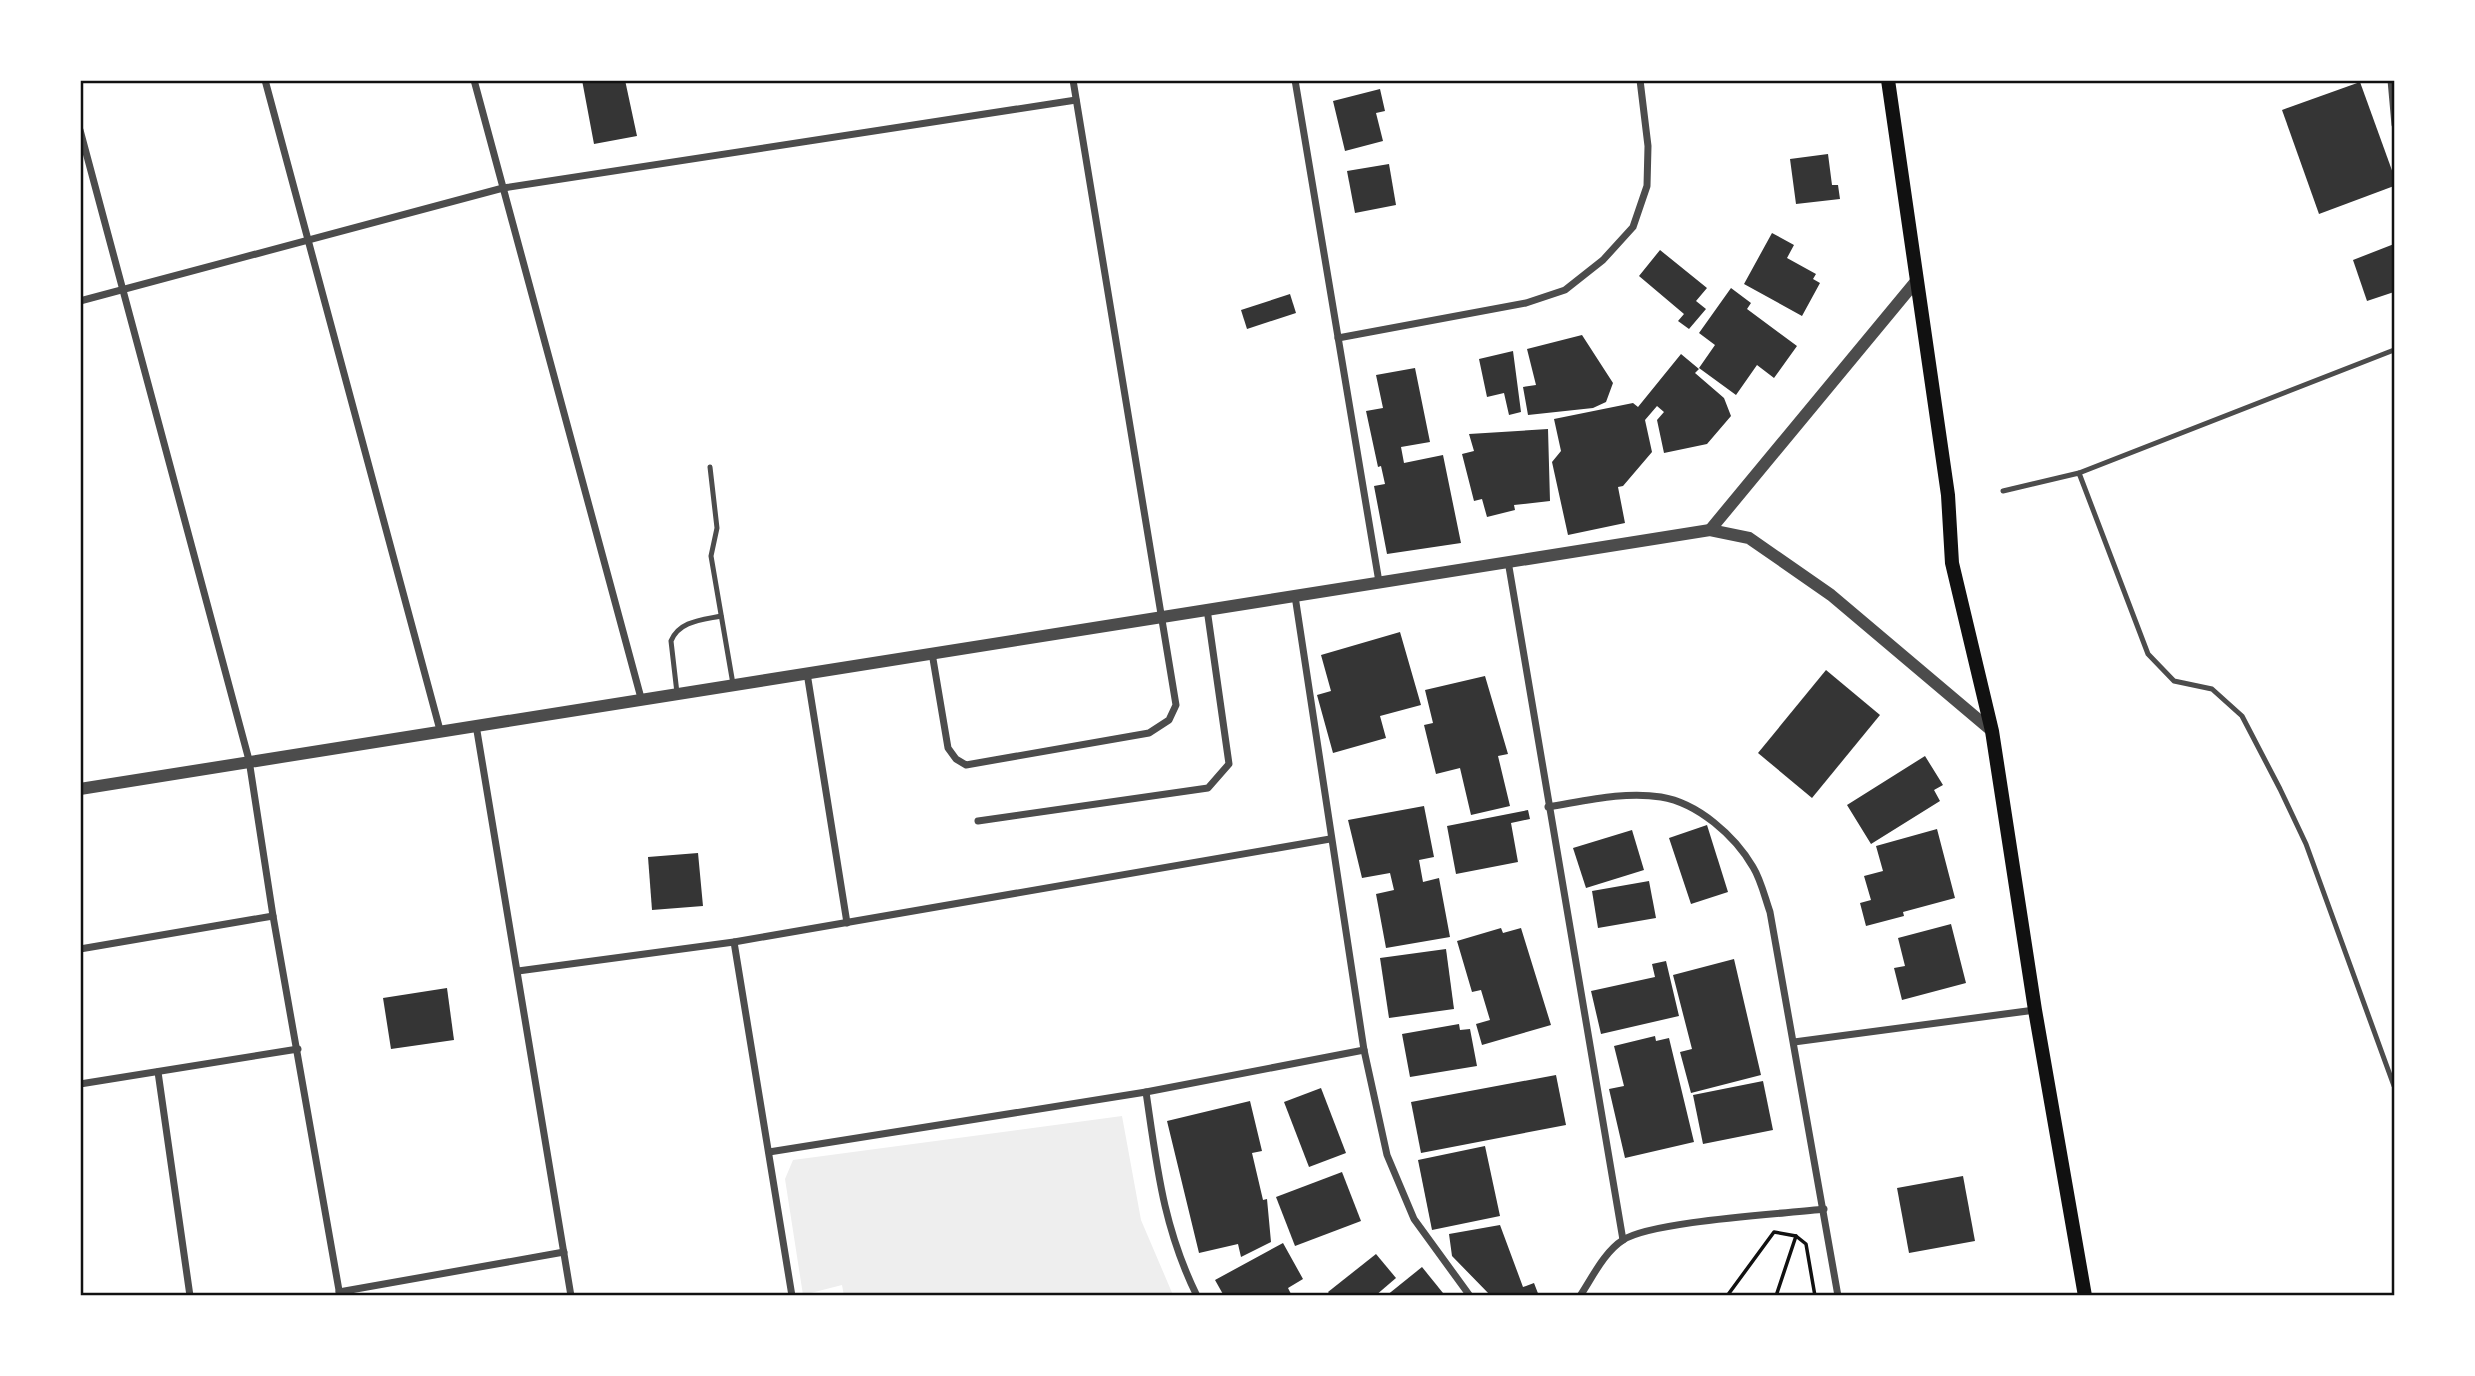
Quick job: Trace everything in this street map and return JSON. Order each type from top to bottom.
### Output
[{"type":"main road","points":[[1888,80],[1948,495],[1952,563],[1992,731],[2035,1010],[2085,1296]]},
{"type":"street","points":[[265,80],[440,730]]},
{"type":"street","points":[[474,80],[641,698]]},
{"type":"street","points":[[932,653],[948,748],[956,759],[966,765],[1061,751],[1149,733],[1169,720],[1176,705],[1073,80]]},
{"type":"street","points":[[1295,80],[1379,582]]},
{"type":"street","points":[[1338,338],[1526,303],[1565,290],[1603,260],[1633,227],[1647,186],[1648,146],[1640,80]]},
{"type":"street","points":[[80,300],[503,188],[1076,100]]},
{"type":"street","points":[[80,130],[249,760],[273,916],[339,1294],[564,1252]]},
{"type":"street","points":[[1710,530],[1917,280]]},
{"type":"street","points":[[80,789],[249,760],[1710,530],[1749,538],[1831,595],[1992,731]]},
{"type":"street","points":[[1508,562],[1623,1240]]},
{"type":"street","points":[[1295,596],[1364,1050],[1387,1155],[1414,1219],[1470,1296]]},
{"type":"street","points":[[978,821],[1208,788],[1221,776],[1230,764],[1207,609]]},
{"type":"street","points":[[807,673],[847,923]]},
{"type":"street","points":[[476,724],[571,1296]]},
{"type":"street","points":[[1548,807],[1628,795],[1663,797],[1699,812],[1732,838],[1755,868],[1770,912],[1838,1296]]},
{"type":"street","points":[[518,971],[734,942],[1330,839]]},
{"type":"street","points":[[80,949],[273,916]]},
{"type":"street","points":[[734,942],[792,1296]]},
{"type":"street","points":[[1794,1042],[2035,1010]]},
{"type":"street","points":[[80,1084],[298,1049]]},
{"type":"street","points":[[769,1152],[1146,1092],[1364,1050]]},
{"type":"street","points":[[158,1072],[190,1296]]},
{"type":"street","points":[[1146,1092],[1162,1203],[1182,1264],[1197,1296]]},
{"type":"street","points":[[1580,1296],[1603,1261],[1623,1240],[1651,1230],[1824,1209]]},
{"type":"lane","points":[[2390,80],[2395,125]]},
{"type":"lane","points":[[2003,491],[2079,473],[2395,350]]},
{"type":"lane","points":[[710,467],[717,528],[711,556],[733,684]]},
{"type":"lane","points":[[2079,473],[2148,654],[2174,681],[2212,689],[2242,716],[2267,764],[2306,844],[2395,1086]]},
{"type":"lane","points":[[677,693],[671,641],[674,634],[687,623],[720,616]]},
{"type":"path","points":[[1727,1296],[1774,1232],[1796,1237],[1806,1244],[1815,1296]]},
{"type":"path","points":[[1776,1296],[1796,1237]]},
{"type":"shaded area","points":[[1122,1116],[1141,1220],[1173,1295],[844,1296],[842,1285],[803,1295],[785,1179],[793,1160]]},
{"type":"building","points":[[582,80],[625,80],[637,136],[594,144]]},
{"type":"building","points":[[2360,82],[2394,176],[2394,186],[2319,214],[2282,110]]},
{"type":"building","points":[[1380,89],[1385,111],[1376,113],[1383,141],[1345,151],[1333,101]]},
{"type":"building","points":[[1828,154],[1832,185],[1838,185],[1840,199],[1796,204],[1790,159]]},
{"type":"building","points":[[1389,164],[1396,205],[1355,213],[1347,171]]},
{"type":"building","points":[[1772,233],[1794,245],[1787,258],[1816,274],[1813,279],[1820,283],[1802,316],[1744,284]]},
{"type":"building","points":[[2394,244],[2394,292],[2367,301],[2353,260]]},
{"type":"building","points":[[1660,250],[1707,288],[1696,301],[1706,309],[1689,329],[1678,321],[1684,314],[1639,276]]},
{"type":"building","points":[[1731,288],[1751,303],[1747,309],[1797,346],[1774,378],[1757,365],[1736,395],[1699,368],[1715,345],[1699,333]]},
{"type":"building","points":[[1290,294],[1296,313],[1247,329],[1241,310]]},
{"type":"building","points":[[1582,335],[1613,383],[1606,402],[1593,408],[1528,415],[1523,387],[1536,385],[1527,349]]},
{"type":"building","points":[[1513,351],[1521,412],[1509,415],[1504,393],[1487,397],[1479,359]]},
{"type":"building","points":[[1681,354],[1699,369],[1695,373],[1724,398],[1731,416],[1707,444],[1664,453],[1657,420],[1664,412],[1657,406],[1645,420],[1652,452],[1623,486],[1618,487],[1625,523],[1568,535],[1552,462],[1561,451],[1554,419],[1633,403],[1638,407]]},
{"type":"building","points":[[1415,368],[1430,442],[1401,447],[1404,463],[1443,455],[1461,543],[1387,554],[1374,486],[1385,484],[1381,466],[1378,467],[1366,411],[1383,408],[1376,375]]},
{"type":"building","points":[[1548,429],[1550,501],[1514,505],[1515,510],[1487,517],[1482,499],[1474,501],[1462,454],[1474,451],[1469,434]]},
{"type":"building","points":[[1400,632],[1421,705],[1380,716],[1386,738],[1333,753],[1317,695],[1331,691],[1321,655]]},
{"type":"building","points":[[1826,670],[1880,715],[1812,798],[1758,753]]},
{"type":"building","points":[[1485,676],[1508,754],[1498,756],[1510,806],[1471,815],[1460,768],[1436,774],[1424,725],[1433,723],[1425,690]]},
{"type":"building","points":[[1925,756],[1943,785],[1934,790],[1940,801],[1871,844],[1847,805]]},
{"type":"building","points":[[1424,806],[1434,857],[1419,860],[1423,882],[1439,878],[1450,937],[1386,948],[1376,894],[1394,890],[1390,873],[1362,878],[1348,820]]},
{"type":"building","points":[[1528,810],[1530,819],[1511,823],[1518,862],[1456,874],[1447,826]]},
{"type":"building","points":[[1707,825],[1728,892],[1691,904],[1669,838]]},
{"type":"building","points":[[1937,829],[1955,898],[1903,912],[1904,916],[1866,926],[1860,903],[1871,900],[1864,876],[1883,871],[1876,846]]},
{"type":"building","points":[[1632,830],[1644,870],[1586,888],[1573,848]]},
{"type":"building","points":[[698,853],[703,906],[652,910],[648,857]]},
{"type":"building","points":[[1649,881],[1656,918],[1598,928],[1592,891]]},
{"type":"building","points":[[1951,924],[1966,983],[1902,1000],[1894,968],[1905,966],[1898,938]]},
{"type":"building","points":[[1501,928],[1503,933],[1521,928],[1551,1025],[1482,1045],[1476,1024],[1490,1020],[1481,990],[1472,992],[1457,941]]},
{"type":"building","points":[[1446,949],[1454,1009],[1389,1018],[1380,958]]},
{"type":"building","points":[[1734,959],[1761,1075],[1691,1093],[1680,1052],[1692,1049],[1673,975]]},
{"type":"building","points":[[1666,961],[1679,1016],[1601,1034],[1591,991],[1655,977],[1652,964]]},
{"type":"building","points":[[447,988],[454,1040],[391,1049],[383,998]]},
{"type":"building","points":[[1459,1024],[1460,1030],[1470,1029],[1477,1066],[1410,1077],[1402,1034]]},
{"type":"building","points":[[1655,1036],[1656,1041],[1669,1038],[1694,1142],[1625,1158],[1609,1089],[1624,1086],[1614,1046]]},
{"type":"building","points":[[1556,1075],[1566,1125],[1421,1153],[1411,1102]]},
{"type":"building","points":[[1763,1081],[1773,1130],[1703,1144],[1693,1095]]},
{"type":"building","points":[[1321,1088],[1346,1153],[1309,1167],[1284,1102]]},
{"type":"building","points":[[1250,1101],[1262,1151],[1252,1153],[1263,1200],[1267,1199],[1271,1242],[1241,1257],[1238,1244],[1199,1253],[1167,1121]]},
{"type":"building","points":[[1485,1146],[1500,1216],[1432,1230],[1418,1160]]},
{"type":"building","points":[[1342,1172],[1361,1221],[1295,1246],[1276,1197]]},
{"type":"building","points":[[1963,1176],[1975,1241],[1909,1253],[1897,1188]]},
{"type":"building","points":[[1500,1225],[1523,1287],[1534,1283],[1539,1296],[1491,1296],[1452,1256],[1449,1234]]},
{"type":"building","points":[[1283,1243],[1303,1279],[1288,1288],[1292,1296],[1224,1296],[1215,1280]]},
{"type":"building","points":[[1376,1254],[1396,1278],[1375,1296],[1331,1296],[1328,1292]]},
{"type":"building","points":[[1422,1267],[1443,1293],[1386,1296]]}]
